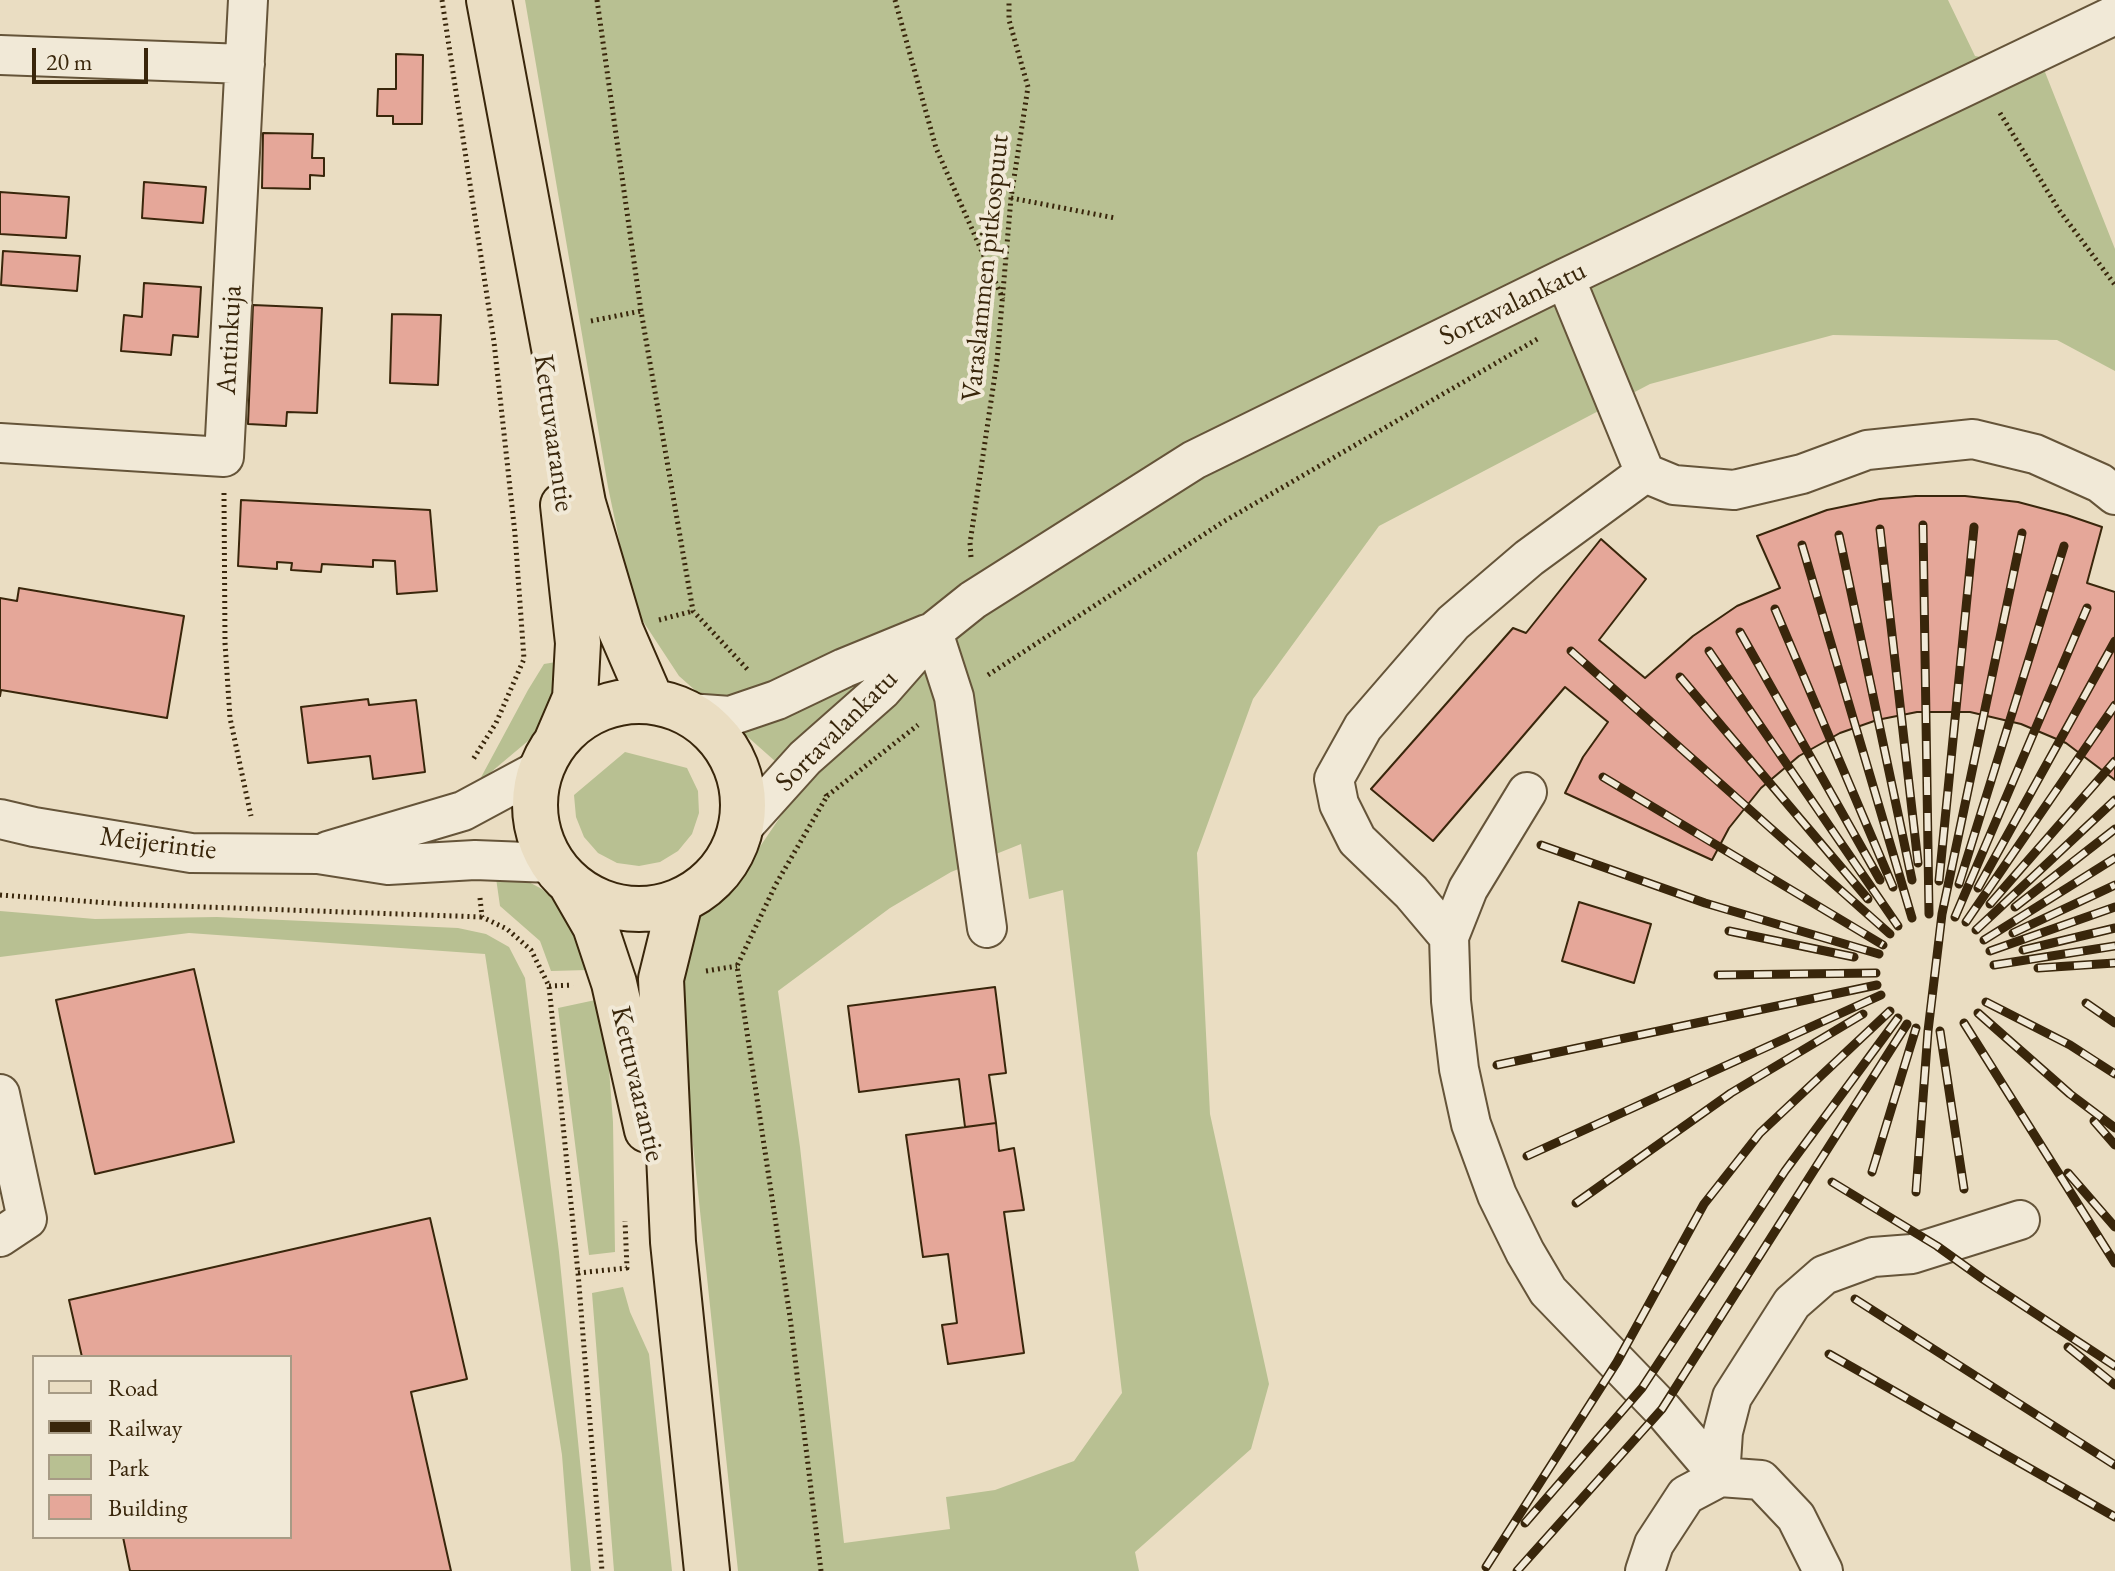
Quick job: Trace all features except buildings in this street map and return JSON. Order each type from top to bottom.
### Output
[{"type":"main road","name":"Kettuvaarantie","points":[[489,0],[583,503],[621,631],[670,707]]},
{"type":"main road","name":"Kettuvaarantie","points":[[511,122],[563,506],[578,643],[575,698],[548,755]]},
{"type":"main road","points":[[623,701],[670,707],[716,734],[734,760],[744,794],[741,829],[727,863],[705,887],[680,902],[639,910],[598,902],[562,874],[539,834],[534,803],[548,755],[586,714],[623,701]]},
{"type":"main road","name":"Kettuvaarantie","points":[[562,874],[595,926],[614,983],[673,1242]]},
{"type":"main road","name":"Kettuvaarantie","points":[[680,902],[661,979],[673,1242],[707,1571]]},
{"type":"street","name":"Antinkuja","points":[[224,457],[248,0]]},
{"type":"street","name":"Sortavalankatu","points":[[741,829],[805,758],[882,690],[933,632],[973,600],[1194,460],[1565,278],[2115,15]]},
{"type":"street","points":[[0,55],[245,64]]},
{"type":"street","points":[[1565,278],[1645,473],[1674,485],[1734,490],[1802,474],[1867,450],[1973,439],[2035,454],[2100,483],[2115,495]]},
{"type":"street","points":[[0,443],[224,457]]},
{"type":"street","points":[[1449,937],[1411,892],[1357,840],[1339,804],[1334,779],[1363,727],[1453,623],[1529,558],[1645,473]]},
{"type":"street","points":[[933,632],[954,697],[987,928]]},
{"type":"street","name":"Sortavalankatu","points":[[670,707],[730,716],[777,700],[844,668],[933,632]]},
{"type":"street","name":"Meijerintie","points":[[318,854],[463,811],[548,755]]},
{"type":"street","points":[[1527,792],[1468,889],[1449,937],[1451,1001],[1459,1069],[1471,1124],[1497,1195],[1548,1291],[1662,1409],[1720,1477]]},
{"type":"street","name":"Meijerintie","points":[[0,819],[191,853],[318,854],[388,865],[475,860],[562,874]]},
{"type":"street","points":[[0,1094],[27,1219],[0,1237]]},
{"type":"street","points":[[1720,1477],[1723,1432],[1732,1397],[1792,1303],[1824,1275],[1873,1257],[1912,1254],[2020,1220]]},
{"type":"street","points":[[1645,1571],[1654,1544],[1686,1495],[1720,1477],[1761,1480],[1796,1517],[1823,1571]]},
{"type":"path","points":[[442,0],[494,342],[515,534],[524,659],[496,723],[461,779],[463,811]]},
{"type":"path","points":[[597,0],[641,311],[693,611],[777,700]]},
{"type":"path","points":[[895,0],[936,148],[1003,300]]},
{"type":"path","name":"Varaslammen pitkospuut","points":[[970,543],[997,361],[1011,198],[1028,87],[1009,20],[1009,0]]},
{"type":"path","points":[[1985,118],[1999,111],[2059,210],[2115,285]]},
{"type":"path","points":[[1011,198],[1115,218]]},
{"type":"path","points":[[584,323],[641,311]]},
{"type":"path","points":[[821,1571],[790,1317],[737,966],[776,884],[827,796],[954,697],[1223,522],[1580,314]]},
{"type":"path","points":[[224,457],[225,643],[230,718],[249,816],[262,819]]},
{"type":"path","points":[[805,758],[827,796]]},
{"type":"path","points":[[475,860],[482,917]]},
{"type":"path","points":[[0,895],[123,904],[482,917],[507,929],[531,950],[549,986],[578,1273],[602,1571]]},
{"type":"path","points":[[578,1273],[627,1268],[625,1221]]},
{"type":"green space","points":[[525,0],[1948,0],[1975,56],[2043,67],[2115,249],[2115,371],[2057,340],[1833,335],[1650,384],[1379,526],[1253,699],[1197,853],[1210,1114],[1269,1384],[1251,1449],[1135,1552],[1139,1571],[738,1571],[677,993],[689,928],[742,873],[802,785],[679,676],[633,606],[608,487]],"holes":[[[1021,844],[1029,899],[1063,890],[1122,1393],[1074,1461],[995,1490],[946,1497],[950,1529],[844,1543],[800,1147],[778,991],[890,908],[951,872]]]},
{"type":"green space","points":[[562,661],[550,709],[528,741],[478,783],[544,664]]},
{"type":"green space","points":[[625,752],[687,768],[698,791],[699,813],[692,834],[678,851],[660,862],[639,866],[617,863],[598,853],[584,837],[576,817],[574,795]]},
{"type":"green space","points":[[496,878],[523,879],[542,889],[559,905],[573,931],[587,970],[551,971],[540,941],[500,906]]},
{"type":"green space","points":[[0,911],[95,919],[217,917],[458,928],[486,934],[509,947],[525,978],[559,1252],[591,1571],[571,1571],[562,1455],[485,954],[189,933],[0,957]]},
{"type":"green space","points":[[600,999],[613,1122],[615,1252],[589,1255],[558,1008]]},
{"type":"green space","points":[[623,1287],[630,1312],[649,1354],[672,1571],[614,1571],[592,1293]]},
{"type":"railway","points":[[1923,525],[1929,914]]},
{"type":"railway","points":[[1939,881],[1974,527]]},
{"type":"railway","points":[[1880,529],[1918,863]]},
{"type":"railway","points":[[1916,1192],[1928,1031],[1942,914],[2022,533]]},
{"type":"railway","points":[[1839,535],[1912,880]]},
{"type":"railway","points":[[1802,545],[1912,918]]},
{"type":"railway","points":[[1959,884],[2064,546]]},
{"type":"railway","points":[[1955,917],[2087,608]]},
{"type":"railway","points":[[1775,609],[1893,887]]},
{"type":"railway","points":[[1740,632],[1880,880]]},
{"type":"railway","points":[[1978,888],[2115,641]]},
{"type":"railway","points":[[1571,651],[1890,934]]},
{"type":"railway","points":[[1709,651],[1898,926]]},
{"type":"railway","points":[[1680,677],[1868,899]]},
{"type":"railway","points":[[1966,922],[2115,705]]},
{"type":"railway","points":[[1990,904],[2115,761]]},
{"type":"railway","points":[[1603,777],[1883,945]]},
{"type":"railway","points":[[1976,930],[2115,800]]},
{"type":"railway","points":[[2015,907],[2115,829]]},
{"type":"railway","points":[[1541,845],[1705,903],[1879,954]]},
{"type":"railway","points":[[1984,940],[2115,858]]},
{"type":"railway","points":[[2013,933],[2115,885]]},
{"type":"railway","points":[[1990,951],[2115,907]]},
{"type":"railway","points":[[2023,950],[2115,928]]},
{"type":"railway","points":[[1729,931],[1854,957]]},
{"type":"railway","points":[[1994,965],[2115,946]]},
{"type":"railway","points":[[2038,968],[2115,963]]},
{"type":"railway","points":[[1718,975],[1876,973]]},
{"type":"railway","points":[[1497,1065],[1877,985]]},
{"type":"railway","points":[[1527,1156],[1881,995]]},
{"type":"railway","points":[[1986,1002],[2070,1045],[2115,1074]]},
{"type":"railway","points":[[2086,1003],[2115,1023]]},
{"type":"railway","points":[[1486,1567],[1617,1362],[1704,1204],[1760,1133],[1890,1011]]},
{"type":"railway","points":[[1978,1013],[2070,1094],[2115,1128]]},
{"type":"railway","points":[[1576,1203],[1731,1093],[1863,1014]]},
{"type":"railway","points":[[1525,1523],[1642,1388],[1785,1171],[1898,1018]]},
{"type":"railway","points":[[1964,1023],[2115,1263]]},
{"type":"railway","points":[[1517,1571],[1662,1409],[1907,1024]]},
{"type":"railway","points":[[1872,1172],[1916,1028]]},
{"type":"railway","points":[[1940,1031],[1964,1189]]},
{"type":"railway","points":[[2094,1121],[2115,1145]]},
{"type":"railway","points":[[2068,1173],[2115,1227]]},
{"type":"railway","points":[[1832,1182],[1937,1246],[2115,1366]]},
{"type":"railway","points":[[1855,1299],[2115,1465]]},
{"type":"railway","points":[[2068,1347],[2115,1385]]},
{"type":"railway","points":[[1829,1354],[2115,1517]]}]
